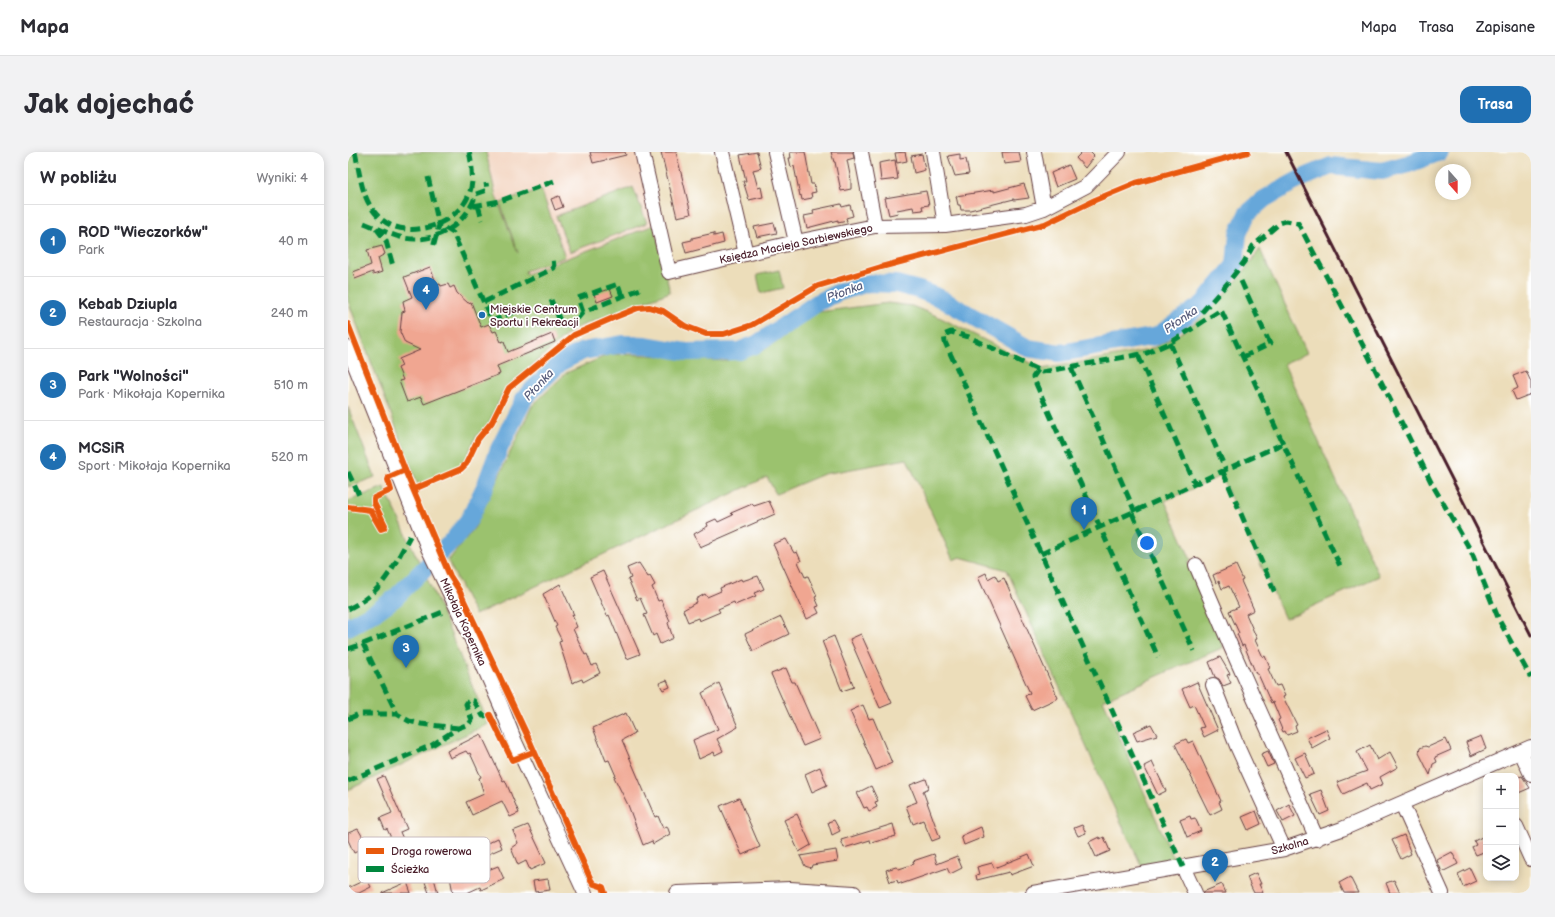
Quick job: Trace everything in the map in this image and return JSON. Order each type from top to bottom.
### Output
[{"type":"street","name":"Księdza Macieja Sarbiewskiego","points":[[642,152],[669,272],[796,242],[875,226],[945,225],[1026,214],[1044,208],[1086,186],[1119,152]]},
{"type":"street","points":[[722,152],[746,254]]},
{"type":"street","points":[[775,152],[796,242]]},
{"type":"street","points":[[861,152],[875,226]]},
{"type":"street","points":[[933,152],[945,225]]},
{"type":"street","points":[[1034,152],[1044,208]]},
{"type":"street","name":"Mikołaja Kopernika","points":[[348,348],[428,548],[472,640],[515,742],[584,893]]},
{"type":"street","points":[[1196,565],[1231,647],[1317,838]]},
{"type":"street","points":[[1213,686],[1237,746],[1284,849]]},
{"type":"street","points":[[1526,749],[1531,774]]},
{"type":"street","name":"Szkolna","points":[[1033,893],[1102,888],[1183,867],[1284,849],[1317,838],[1491,771],[1526,749]]},
{"type":"street","points":[[1402,804],[1442,893]]},
{"type":"street","points":[[1519,833],[1531,859]]},
{"type":"street","points":[[1183,867],[1195,893]]},
{"type":"street","points":[[677,893],[790,889],[854,893]]},
{"type":"shaded area","points":[[486,152],[638,152],[654,225],[526,274],[496,196]]},
{"type":"green space","name":"Miejskie Centrum Sportu i Rekreacji","points":[[348,152],[486,152],[496,196],[518,253],[500,203],[541,189],[565,257],[525,271],[526,274],[654,225],[670,292],[573,329],[504,390],[489,424],[477,435],[462,466],[456,470],[418,485],[348,301]]},
{"type":"green space","points":[[633,187],[647,223],[570,252],[556,216]]},
{"type":"green space","points":[[1260,249],[1307,353],[1284,364],[1379,576],[1285,619],[1221,476],[1165,501],[1191,560],[1188,562],[1224,647],[1103,700],[1174,859],[1141,865],[1007,570],[960,557],[953,560],[907,459],[824,474],[776,494],[767,477],[475,615],[448,561],[475,527],[532,406],[566,373],[610,354],[649,355],[724,361],[764,350],[818,312],[888,303],[912,306],[937,316],[1042,369],[1149,350],[1178,335],[1209,312],[1240,277]]},
{"type":"green space","points":[[779,270],[783,288],[761,293],[757,275]]},
{"type":"green space","points":[[348,407],[375,477],[348,487]]},
{"type":"green space","points":[[384,487],[436,598],[488,724],[348,790],[348,501]]},
{"type":"building","points":[[590,152],[625,152],[626,155],[593,163]]},
{"type":"building","points":[[661,152],[676,152],[691,214],[677,217]]},
{"type":"building","points":[[757,152],[761,168],[753,170],[758,188],[761,187],[763,197],[749,200],[743,181],[746,181],[740,155]]},
{"type":"building","points":[[790,152],[805,152],[811,184],[814,184],[816,192],[811,193],[812,198],[802,200],[801,195],[800,196],[794,166],[791,167],[789,158],[791,158]]},
{"type":"building","points":[[831,152],[853,152],[854,158],[847,160],[851,180],[851,189],[841,191],[835,162]]},
{"type":"building","points":[[905,152],[907,161],[897,163],[895,153]]},
{"type":"building","points":[[1002,152],[1019,152],[1021,162],[1004,164]]},
{"type":"building","points":[[1082,152],[1090,152],[1094,156],[1085,168],[1076,158]]},
{"type":"building","points":[[922,154],[925,170],[914,173],[911,156]]},
{"type":"building","points":[[960,154],[960,160],[966,159],[969,174],[955,176],[948,156]]},
{"type":"building","points":[[895,160],[898,179],[881,181],[879,163]]},
{"type":"building","points":[[1069,165],[1075,179],[1056,187],[1051,173]]},
{"type":"building","points":[[1024,184],[1029,198],[1014,199],[970,210],[961,210],[960,205],[958,205],[956,196],[994,190],[994,192]]},
{"type":"building","points":[[926,191],[929,205],[922,206],[923,210],[914,211],[913,207],[897,210],[898,213],[889,215],[885,198]]},
{"type":"building","points":[[559,196],[563,207],[555,210],[551,199]]},
{"type":"building","points":[[841,204],[842,207],[850,205],[853,216],[846,218],[847,221],[838,223],[838,220],[807,228],[804,216],[814,214],[813,210]]},
{"type":"building","points":[[774,223],[777,233],[757,237],[754,227]]},
{"type":"building","points":[[714,233],[714,236],[722,234],[724,243],[686,253],[683,242],[692,240],[692,238]]},
{"type":"building","points":[[382,246],[385,254],[378,258],[382,272],[373,275],[373,272],[355,279],[353,272],[371,265],[367,250]]},
{"type":"building","points":[[430,267],[437,285],[440,284],[441,286],[448,284],[450,288],[454,286],[457,293],[468,303],[471,302],[481,327],[489,324],[493,332],[496,331],[501,342],[504,341],[508,352],[552,334],[555,342],[497,366],[500,374],[424,404],[421,397],[407,402],[399,381],[403,380],[398,368],[402,366],[399,359],[420,350],[405,343],[400,332],[402,312],[405,311],[403,301],[412,297],[404,277]]},
{"type":"building","points":[[610,289],[613,296],[597,302],[594,294]]},
{"type":"building","points":[[1526,371],[1531,382],[1531,394],[1516,400],[1512,391],[1518,388],[1513,376]]},
{"type":"building","points":[[769,501],[775,514],[700,547],[694,534],[708,526],[707,523],[716,519],[718,522],[733,515],[731,513],[752,504],[754,506]]},
{"type":"building","points":[[786,539],[794,553],[797,552],[801,561],[798,562],[805,577],[808,576],[817,596],[815,597],[819,606],[816,607],[819,613],[807,619],[773,544]]},
{"type":"building","points":[[639,563],[648,577],[650,576],[655,585],[652,587],[658,601],[661,600],[670,621],[668,623],[673,638],[660,644],[656,634],[653,636],[644,615],[647,614],[640,598],[637,600],[628,579],[631,578],[627,568]]},
{"type":"building","points":[[1236,565],[1243,580],[1241,581],[1254,610],[1246,614],[1257,639],[1255,640],[1263,657],[1265,656],[1270,668],[1268,669],[1276,686],[1280,685],[1285,696],[1283,697],[1297,725],[1295,726],[1297,731],[1287,735],[1285,731],[1283,732],[1278,720],[1280,719],[1273,702],[1271,703],[1258,674],[1256,674],[1244,645],[1242,646],[1237,634],[1239,633],[1229,611],[1239,607],[1229,586],[1222,589],[1219,581],[1216,583],[1213,575]]},
{"type":"building","points":[[603,571],[640,654],[627,659],[609,615],[607,616],[590,577]]},
{"type":"building","points":[[986,573],[988,579],[995,575],[998,581],[1004,578],[1058,698],[1032,710],[1025,696],[1030,693],[978,577]]},
{"type":"building","points":[[758,576],[764,589],[754,593],[756,596],[735,605],[734,602],[718,609],[720,612],[699,621],[698,618],[688,622],[683,610],[697,602],[696,599],[705,594],[707,597],[721,591],[720,588],[741,579],[742,581]]},
{"type":"building","points":[[560,584],[574,615],[572,615],[577,627],[573,629],[585,655],[587,654],[592,666],[596,664],[600,673],[583,682],[582,679],[572,683],[559,642],[562,641],[555,627],[557,626],[543,594]]},
{"type":"building","points":[[781,617],[789,634],[753,651],[745,634]]},
{"type":"building","points":[[861,634],[892,703],[880,708],[850,639]]},
{"type":"building","points":[[834,636],[854,687],[842,691],[822,641]]},
{"type":"building","points":[[1220,657],[1230,674],[1227,675],[1231,683],[1223,686],[1219,679],[1215,677],[1209,662]]},
{"type":"building","points":[[786,668],[792,682],[795,682],[820,739],[803,746],[771,674]]},
{"type":"building","points":[[667,680],[670,687],[663,690],[659,683]]},
{"type":"building","points":[[1197,682],[1218,730],[1204,737],[1200,728],[1204,727],[1194,705],[1190,707],[1182,689]]},
{"type":"building","points":[[719,683],[738,727],[717,739],[723,751],[715,755],[714,752],[699,759],[693,740],[718,729],[702,693]]},
{"type":"building","points":[[863,705],[869,719],[873,718],[892,763],[876,770],[850,711]]},
{"type":"building","points":[[626,713],[635,733],[622,740],[655,817],[658,816],[663,828],[667,826],[670,834],[653,844],[652,841],[643,845],[628,805],[614,777],[616,776],[609,760],[606,761],[593,728]]},
{"type":"building","points":[[1151,724],[1157,735],[1137,741],[1133,732]]},
{"type":"building","points":[[1326,729],[1330,738],[1312,748],[1307,738]]},
{"type":"building","points":[[481,734],[503,781],[505,780],[519,813],[510,817],[502,801],[472,815],[466,802],[484,794],[479,778],[481,777],[470,753],[468,754],[466,751],[450,758],[447,751]]},
{"type":"building","points":[[1481,736],[1486,749],[1471,756],[1466,742]]},
{"type":"building","points":[[1186,739],[1188,743],[1193,741],[1221,801],[1219,802],[1222,809],[1210,815],[1175,744]]},
{"type":"building","points":[[1446,739],[1451,750],[1435,757],[1437,762],[1433,764],[1430,775],[1419,753],[1420,748],[1425,746],[1428,747]]},
{"type":"building","points":[[1370,745],[1377,760],[1390,752],[1398,767],[1380,777],[1383,784],[1370,790],[1367,783],[1343,794],[1337,782],[1367,771],[1357,752]]},
{"type":"building","points":[[1268,751],[1274,764],[1267,767],[1261,754]]},
{"type":"building","points":[[1305,753],[1314,774],[1305,778],[1295,758]]},
{"type":"building","points":[[1152,762],[1166,791],[1158,795],[1144,766]]},
{"type":"building","points":[[820,767],[827,785],[812,792],[805,774]]},
{"type":"building","points":[[384,776],[407,829],[400,832],[402,837],[391,837],[387,829],[385,830],[380,818],[392,813],[377,779]]},
{"type":"building","points":[[1522,776],[1530,788],[1519,793],[1519,777]]},
{"type":"building","points":[[926,779],[929,788],[923,791],[940,838],[932,841],[923,820],[913,824],[906,806],[917,802],[910,785]]},
{"type":"building","points":[[871,786],[878,801],[875,802],[877,807],[869,811],[867,807],[864,808],[857,793]]},
{"type":"building","points":[[1321,790],[1329,811],[1320,815],[1310,794]]},
{"type":"building","points":[[739,798],[760,847],[742,855],[720,806]]},
{"type":"building","points":[[1289,804],[1295,816],[1283,822],[1277,811]]},
{"type":"building","points":[[1256,811],[1261,824],[1248,830],[1242,817]]},
{"type":"building","points":[[797,814],[811,845],[799,852],[784,820]]},
{"type":"building","points":[[1190,816],[1191,819],[1195,818],[1201,831],[1187,837],[1180,820]]},
{"type":"building","points":[[834,820],[840,831],[832,835],[828,822]]},
{"type":"building","points":[[893,824],[896,836],[871,843],[870,840],[844,848],[841,840]]},
{"type":"building","points":[[528,825],[546,863],[530,870],[526,861],[518,865],[511,848],[518,843],[513,831]]},
{"type":"building","points":[[1082,825],[1086,833],[1078,836],[1074,828]]},
{"type":"building","points":[[981,827],[984,837],[964,845],[961,836]]},
{"type":"building","points":[[358,829],[363,837],[358,837],[358,851],[354,853],[348,840],[348,833]]},
{"type":"building","points":[[1404,835],[1411,854],[1401,859],[1392,840]]},
{"type":"building","points":[[1483,836],[1483,852],[1476,855],[1472,847],[1476,845],[1474,841]]},
{"type":"building","points":[[1099,837],[1100,839],[1104,837],[1110,851],[1096,857],[1089,842]]},
{"type":"building","points":[[498,838],[502,848],[490,853],[490,842]]},
{"type":"building","points":[[836,850],[838,861],[812,865],[811,868],[805,866],[800,856]]},
{"type":"building","points":[[1452,852],[1458,864],[1442,872],[1437,860]]},
{"type":"building","points":[[934,854],[937,864],[957,856],[962,868],[950,874],[947,868],[901,884],[901,882],[898,883],[897,880],[890,882],[886,870],[896,867],[899,869],[914,864],[913,861]]},
{"type":"building","points":[[1029,854],[1034,866],[1010,875],[1009,872],[977,880],[976,875],[979,874],[977,867],[992,863],[994,868]]},
{"type":"building","points":[[498,866],[504,879],[481,890],[480,887],[467,893],[453,893],[451,883],[490,883],[490,869]]},
{"type":"building","points":[[1470,868],[1476,881],[1463,887],[1458,874]]},
{"type":"building","points":[[1256,873],[1263,893],[1254,893],[1247,877]]},
{"type":"building","points":[[1350,877],[1358,893],[1344,893],[1339,883]]},
{"type":"building","points":[[548,879],[550,890],[535,892],[533,881]]},
{"type":"building","points":[[1394,880],[1400,893],[1390,893],[1386,883]]},
{"type":"building","points":[[359,883],[369,883],[371,887],[359,893],[348,893],[348,888]]},
{"type":"building","points":[[407,883],[411,893],[382,893]]},
{"type":"building","points":[[425,883],[435,883],[438,893],[429,893]]},
{"type":"building","points":[[1222,884],[1226,893],[1203,893],[1203,892]]},
{"type":"waterway","name":"Płonka","points":[[348,627],[377,611],[395,598],[454,539],[470,518],[486,484],[499,449],[525,397],[561,362],[583,351],[623,344],[646,345],[687,352],[739,351],[757,344],[817,303],[837,293],[868,283],[896,284],[919,290],[940,298],[1028,348],[1060,353],[1157,336],[1203,304],[1235,265],[1238,234],[1247,214],[1264,199],[1300,179],[1331,166],[1382,171],[1408,164],[1440,152]]},
{"type":"railway","points":[[1286,152],[1531,635]]},
{"type":"marked path","points":[[355,152],[364,193],[372,208],[377,215],[387,223],[398,228],[410,229],[436,225],[447,219],[465,202],[472,184],[469,152]]},
{"type":"marked path","points":[[428,177],[439,225],[433,248]]},
{"type":"marked path","points":[[473,206],[500,201],[557,180]]},
{"type":"marked path","points":[[364,223],[404,238],[416,239],[438,235],[449,230],[458,223],[472,205],[476,194],[487,190],[486,183]]},
{"type":"marked path","points":[[478,205],[482,220]]},
{"type":"marked path","points":[[1202,312],[1244,262],[1253,246],[1280,223],[1286,221],[1298,223],[1368,355],[1432,484],[1471,551],[1499,620],[1531,678]]},
{"type":"marked path","points":[[376,228],[386,241],[393,266]]},
{"type":"marked path","points":[[445,228],[453,233],[492,321],[521,309]]},
{"type":"marked path","points":[[484,302],[554,268],[553,258]]},
{"type":"marked path","points":[[1241,281],[1270,344],[1243,357]]},
{"type":"marked path","points":[[583,312],[578,298],[618,284],[622,296]]},
{"type":"marked path","points":[[551,300],[562,325],[574,323],[583,312],[643,288]]},
{"type":"marked path","points":[[1183,867],[945,342],[944,335],[951,332],[969,337],[1042,372],[1147,353],[1170,343],[1221,310],[1341,568]]},
{"type":"marked path","points":[[1170,343],[1226,470]]},
{"type":"marked path","points":[[1138,355],[1195,484]]},
{"type":"marked path","points":[[1071,367],[1135,512]]},
{"type":"marked path","points":[[1038,370],[1033,377],[1158,657]]},
{"type":"marked path","points":[[1041,554],[1284,443]]},
{"type":"marked path","points":[[348,472],[359,495]]},
{"type":"marked path","points":[[1223,472],[1275,593]]},
{"type":"marked path","points":[[1132,513],[1194,651]]},
{"type":"marked path","points":[[348,609],[370,595],[378,587],[392,569],[410,536]]},
{"type":"marked path","points":[[363,644],[443,612]]},
{"type":"marked path","points":[[348,649],[363,644],[397,714]]},
{"type":"marked path","points":[[348,781],[432,745],[458,728],[469,724],[472,720],[466,704],[469,700],[474,701],[483,716],[490,715]]},
{"type":"marked path","points":[[348,719],[359,714],[397,714],[409,721],[421,724],[458,728]]},
{"type":"cycle path","points":[[414,489],[461,469],[466,464],[478,439],[492,422],[509,388],[574,335],[613,318],[638,308],[649,307],[663,311],[685,326],[706,334],[724,334],[752,325],[818,286],[881,267],[1045,224],[1095,200],[1136,183],[1248,152]]},
{"type":"cycle path","points":[[348,324],[405,470],[450,576],[459,590],[528,737],[591,880],[594,884],[603,887],[605,893]]},
{"type":"cycle path","points":[[348,507],[370,510],[381,529],[384,528],[385,525],[374,503],[374,498],[391,490],[388,480],[389,477],[405,470]]},
{"type":"cycle path","points":[[490,715],[512,760],[533,752]]},
{"type":"place","name":"MCSiR","points":[[426,310]]},
{"type":"place","name":"Miejskie Centrum Sportu i Rekreacji","points":[[482,315]]},
{"type":"place","name":"ROD \"Wieczorków\"","points":[[1084,530]]},
{"type":"place","name":"Park \"Wolności\"","points":[[406,668]]},
{"type":"place","name":"Kebab Dziupla","points":[[1215,882]]}]
